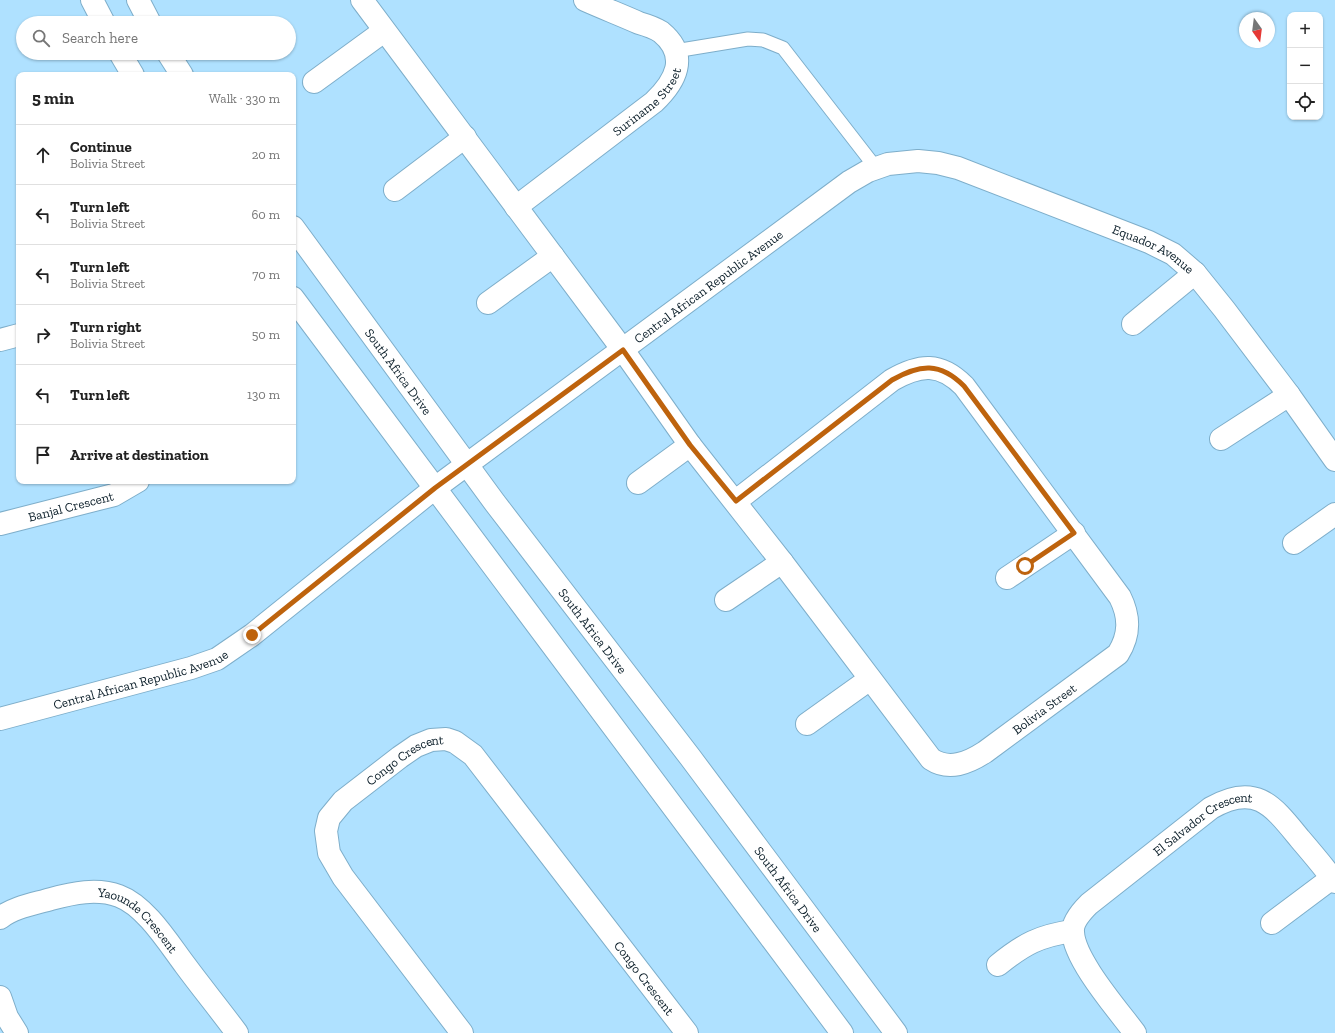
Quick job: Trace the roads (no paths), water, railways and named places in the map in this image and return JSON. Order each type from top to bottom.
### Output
[{"type":"street","points":[[92,0],[100,16]]},
{"type":"street","points":[[138,0],[146,16]]},
{"type":"street","points":[[362,0],[623,350]]},
{"type":"street","name":"Suriname Street","points":[[516,207],[654,102],[667,90],[677,69],[675,51],[670,42],[660,32],[585,0]]},
{"type":"street","points":[[314,82],[384,31]]},
{"type":"street","points":[[124,60],[132,72]]},
{"type":"street","points":[[172,60],[180,72]]},
{"type":"street","points":[[395,190],[465,137]]},
{"type":"street","name":"Equador Avenue","points":[[882,166],[918,161],[958,168],[1162,248],[1179,258],[1195,273],[1289,394],[1335,460]]},
{"type":"street","name":"Central African Republic Avenue","points":[[0,719],[191,668],[217,659],[252,635],[466,464],[623,350],[849,182],[882,166]]},
{"type":"street","name":"South Africa Drive","points":[[296,231],[466,464],[690,757],[896,1033]]},
{"type":"street","points":[[488,303],[553,256]]},
{"type":"street","points":[[1133,324],[1195,273]]},
{"type":"street","points":[[296,302],[842,1033]]},
{"type":"street","points":[[0,340],[16,336]]},
{"type":"street","name":"Bolivia Street","points":[[623,350],[690,445],[736,501],[925,752],[938,763],[944,765],[961,764],[985,752],[1118,654],[1127,637],[1128,619],[1120,597],[964,386],[954,376],[943,370],[933,368],[914,370],[892,380],[736,501]]},
{"type":"street","points":[[1221,439],[1289,394]]},
{"type":"street","points":[[638,483],[690,445]]},
{"type":"street","name":"Banjal Crescent","points":[[0,524],[114,495],[133,484]]},
{"type":"street","points":[[1294,543],[1335,514]]},
{"type":"street","points":[[1007,578],[1074,533]]},
{"type":"street","points":[[726,600],[782,562]]},
{"type":"street","points":[[807,724],[870,679]]},
{"type":"street","name":"Congo Crescent","points":[[462,1033],[343,877],[329,853],[326,831],[329,818],[343,801],[416,746],[439,739],[455,742],[473,755],[686,1033]]},
{"type":"street","name":"El Salvador Crescent","points":[[1072,931],[1081,912],[1100,893],[1211,808],[1234,798],[1257,798],[1276,809],[1333,880],[1272,923]]},
{"type":"street","name":"Yaounde Crescent","points":[[0,918],[14,910],[66,895],[95,892],[121,896],[142,912],[159,930],[237,1033]]},
{"type":"street","points":[[998,965],[1015,952],[1038,938],[1072,931],[1076,946],[1088,969],[1131,1031]]},
{"type":"street","points":[[0,997],[7,1016],[17,1033]]},
{"type":"lane","points":[[675,51],[748,39],[763,40],[784,48],[882,166]]}]
